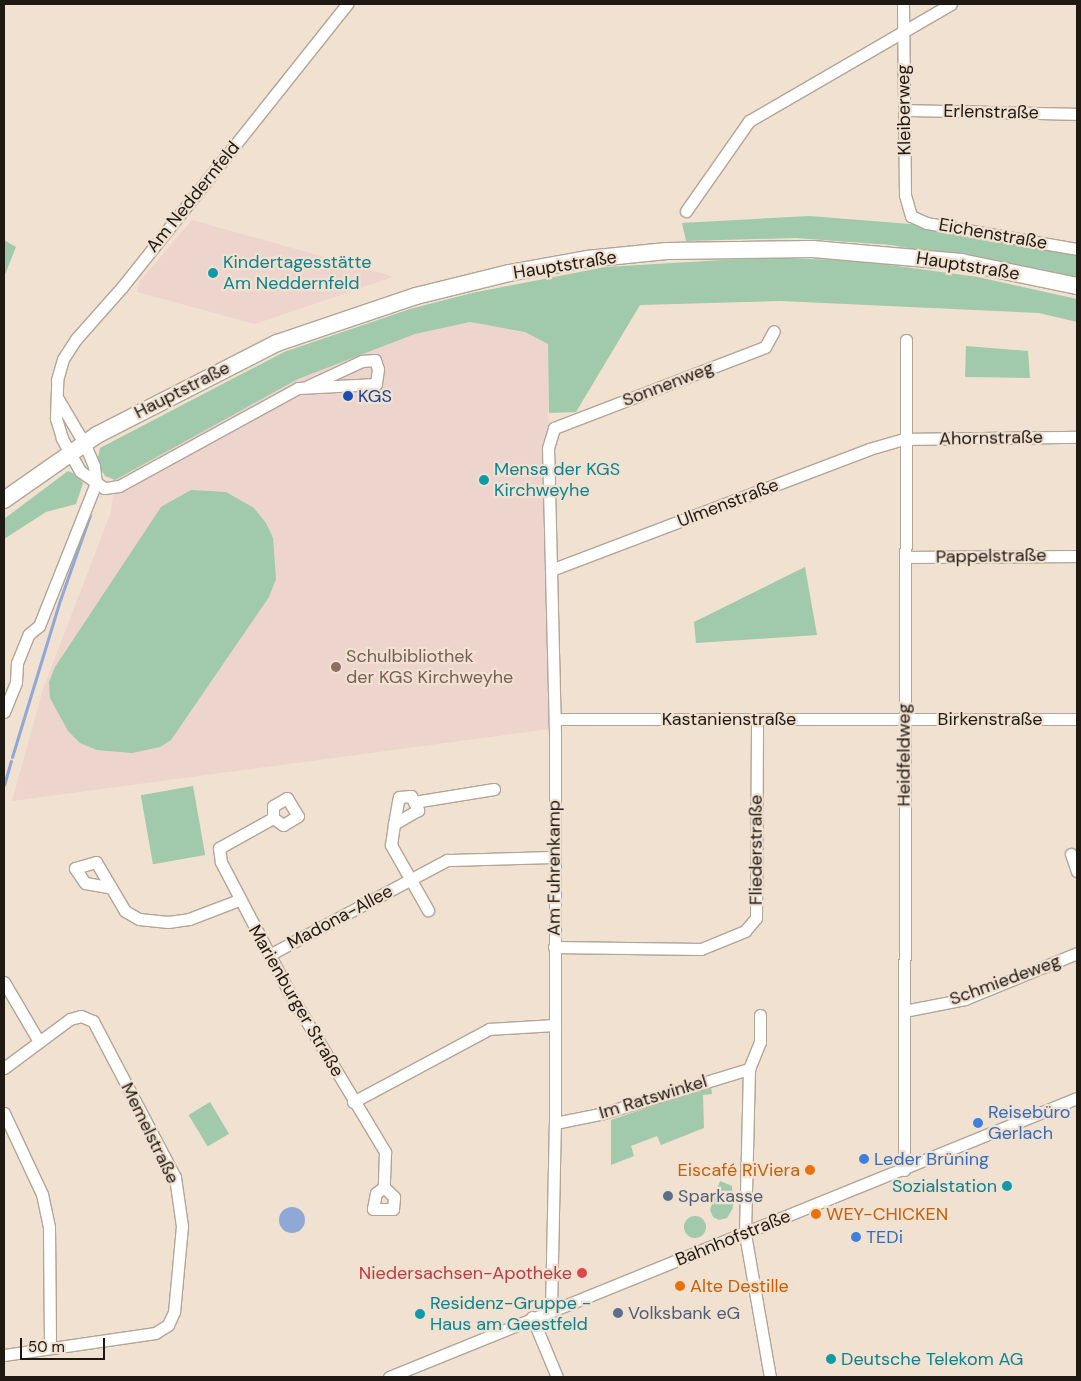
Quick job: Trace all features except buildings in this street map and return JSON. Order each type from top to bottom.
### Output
[{"type":"main road","name":"Hauptstraße","points":[[4,500],[84,443],[139,412],[277,343],[416,296],[509,272],[587,259],[667,251],[813,249],[961,262],[1077,286]]},
{"type":"street","name":"Am Neddernfeld","points":[[69,453],[56,418],[57,380],[63,359],[76,339],[122,287],[348,4]]},
{"type":"street","name":"Kleiberweg","points":[[903,4],[905,195],[910,216]]},
{"type":"street","points":[[686,211],[749,121],[951,4]]},
{"type":"street","name":"Erlenstraße","points":[[905,110],[1077,114]]},
{"type":"street","name":"Eichenstraße","points":[[910,216],[927,223],[1077,249]]},
{"type":"street","name":"Sonnenweg","points":[[554,428],[765,347],[774,330]]},
{"type":"street","name":"Heidfeldweg","points":[[904,1170],[903,720],[906,340]]},
{"type":"street","points":[[69,453],[80,471],[96,483],[104,488],[119,486],[232,421],[362,361],[375,360],[378,369],[376,384],[337,388],[308,386]]},
{"type":"street","points":[[4,712],[16,682],[16,663],[29,634],[39,626],[96,483],[94,466],[84,443],[58,398]]},
{"type":"street","name":"Am Fuhrenkamp","points":[[551,1309],[555,1123],[555,719],[548,448],[554,428]]},
{"type":"street","name":"Ahornstraße","points":[[905,439],[1077,437]]},
{"type":"street","name":"Ulmenstraße","points":[[551,570],[869,449],[905,439]]},
{"type":"street","name":"Pappelstraße","points":[[905,557],[1077,556]]},
{"type":"street","name":"Kastanienstraße","points":[[555,719],[903,720]]},
{"type":"street","name":"Birkenstraße","points":[[903,720],[1077,719]]},
{"type":"street","name":"Fliederstraße","points":[[554,947],[701,949],[745,931],[756,918],[757,720]]},
{"type":"street","name":"Madona-Allee","points":[[428,910],[391,845],[394,824],[418,810],[414,802],[494,789]]},
{"type":"street","name":"Marienburger Straße","points":[[273,818],[219,848],[221,862],[269,955],[353,1102],[385,1152],[384,1188]]},
{"type":"street","points":[[1071,854],[1077,871]]},
{"type":"street","name":"Madona-Allee","points":[[269,955],[410,878],[447,860],[555,857]]},
{"type":"street","points":[[108,887],[125,911],[153,922],[189,919],[239,900]]},
{"type":"street","name":"Schmiedeweg","points":[[904,1011],[965,999],[1077,953]]},
{"type":"street","points":[[4,982],[38,1040]]},
{"type":"street","points":[[760,1015],[760,1042],[750,1069],[745,1234],[770,1377]]},
{"type":"street","name":"Memelstraße","points":[[4,1068],[38,1040],[70,1019],[81,1016],[93,1021],[175,1177],[182,1226],[174,1312],[168,1325],[155,1333],[4,1355]]},
{"type":"street","points":[[353,1102],[489,1029],[554,1026]]},
{"type":"street","name":"Im Ratswinkel","points":[[555,1123],[604,1113],[750,1069]]},
{"type":"street","name":"Bahnhofstraße","points":[[391,1377],[551,1309],[745,1234],[1077,1098]]},
{"type":"street","points":[[4,1113],[42,1194],[49,1227],[50,1348]]},
{"type":"street","points":[[532,1317],[557,1377]]},
{"type":"shaded area","points":[[192,220],[393,277],[255,324],[137,292],[140,281]]},
{"type":"shaded area","points":[[470,322],[525,332],[548,344],[550,729],[12,801],[43,689],[111,512],[115,480],[297,379],[415,334]]},
{"type":"green space","points":[[809,216],[923,225],[1077,251],[1077,280],[891,245],[796,238],[686,241],[682,223]]},
{"type":"green space","points":[[4,240],[16,247],[4,277]]},
{"type":"green space","points":[[757,258],[853,260],[978,277],[1077,299],[1077,322],[1039,313],[781,301],[640,305],[576,412],[549,413],[548,344],[525,332],[470,322],[415,334],[298,379],[115,480],[105,476],[97,463],[100,448],[284,352],[410,309],[472,293],[605,267]]},
{"type":"green space","points":[[966,346],[1028,351],[1030,378],[965,377]]},
{"type":"green space","points":[[68,471],[77,475],[83,483],[76,504],[46,512],[4,539],[4,519]]},
{"type":"green space","points":[[191,490],[226,492],[254,508],[266,523],[273,538],[276,579],[269,597],[171,740],[160,747],[132,753],[97,750],[80,743],[68,731],[50,698],[49,682],[55,667],[161,507]]},
{"type":"green space","points":[[805,567],[817,635],[696,643],[694,622]]},
{"type":"green space","points":[[193,786],[205,855],[153,864],[141,795]]},
{"type":"green space","points":[[711,1086],[712,1094],[703,1095],[704,1128],[661,1145],[657,1136],[631,1146],[634,1156],[611,1165],[611,1120]]},
{"type":"green space","points":[[210,1102],[229,1134],[208,1147],[189,1115]]},
{"type":"green space","points":[[720,1181],[732,1186],[733,1208],[727,1218],[719,1220],[713,1217],[710,1210]]},
{"type":"green space","points":[[695,1216],[703,1219],[706,1227],[703,1235],[695,1238],[687,1235],[684,1227],[687,1219]]},
{"type":"water","points":[[292,1207],[301,1211],[305,1220],[301,1229],[292,1233],[283,1229],[279,1220],[283,1211]]},
{"type":"waterway","points":[[12,757],[59,603],[90,515]]},
{"type":"waterway","points":[[4,785],[11,761]]},
{"type":"place","name":"Kindertagesstätte Am Neddernfeld","points":[[213,273]]},
{"type":"place","name":"KGS","points":[[348,396]]},
{"type":"place","name":"Mensa der KGS Kirchweyhe","points":[[484,480]]},
{"type":"place","name":"Schulbibliothek der KGS Kirchweyhe","points":[[336,667]]},
{"type":"place","name":"Reisebüro Gerlach","points":[[978,1123]]},
{"type":"place","name":"Leder Brüning","points":[[864,1159]]},
{"type":"place","name":"Eiscafé RiViera","points":[[810,1170]]},
{"type":"place","name":"Sozialstation","points":[[1007,1186]]},
{"type":"place","name":"Sparkasse","points":[[668,1196]]},
{"type":"place","name":"WEY-CHICKEN","points":[[816,1214]]},
{"type":"place","name":"TEDi","points":[[856,1237]]},
{"type":"place","name":"Niedersachsen-Apotheke","points":[[582,1273]]},
{"type":"place","name":"Alte Destille","points":[[680,1286]]},
{"type":"place","name":"Volksbank eG","points":[[618,1313]]},
{"type":"place","name":"Residenz-Gruppe - Haus am Geestfeld","points":[[420,1314]]},
{"type":"place","name":"Deutsche Telekom AG","points":[[831,1359]]}]
